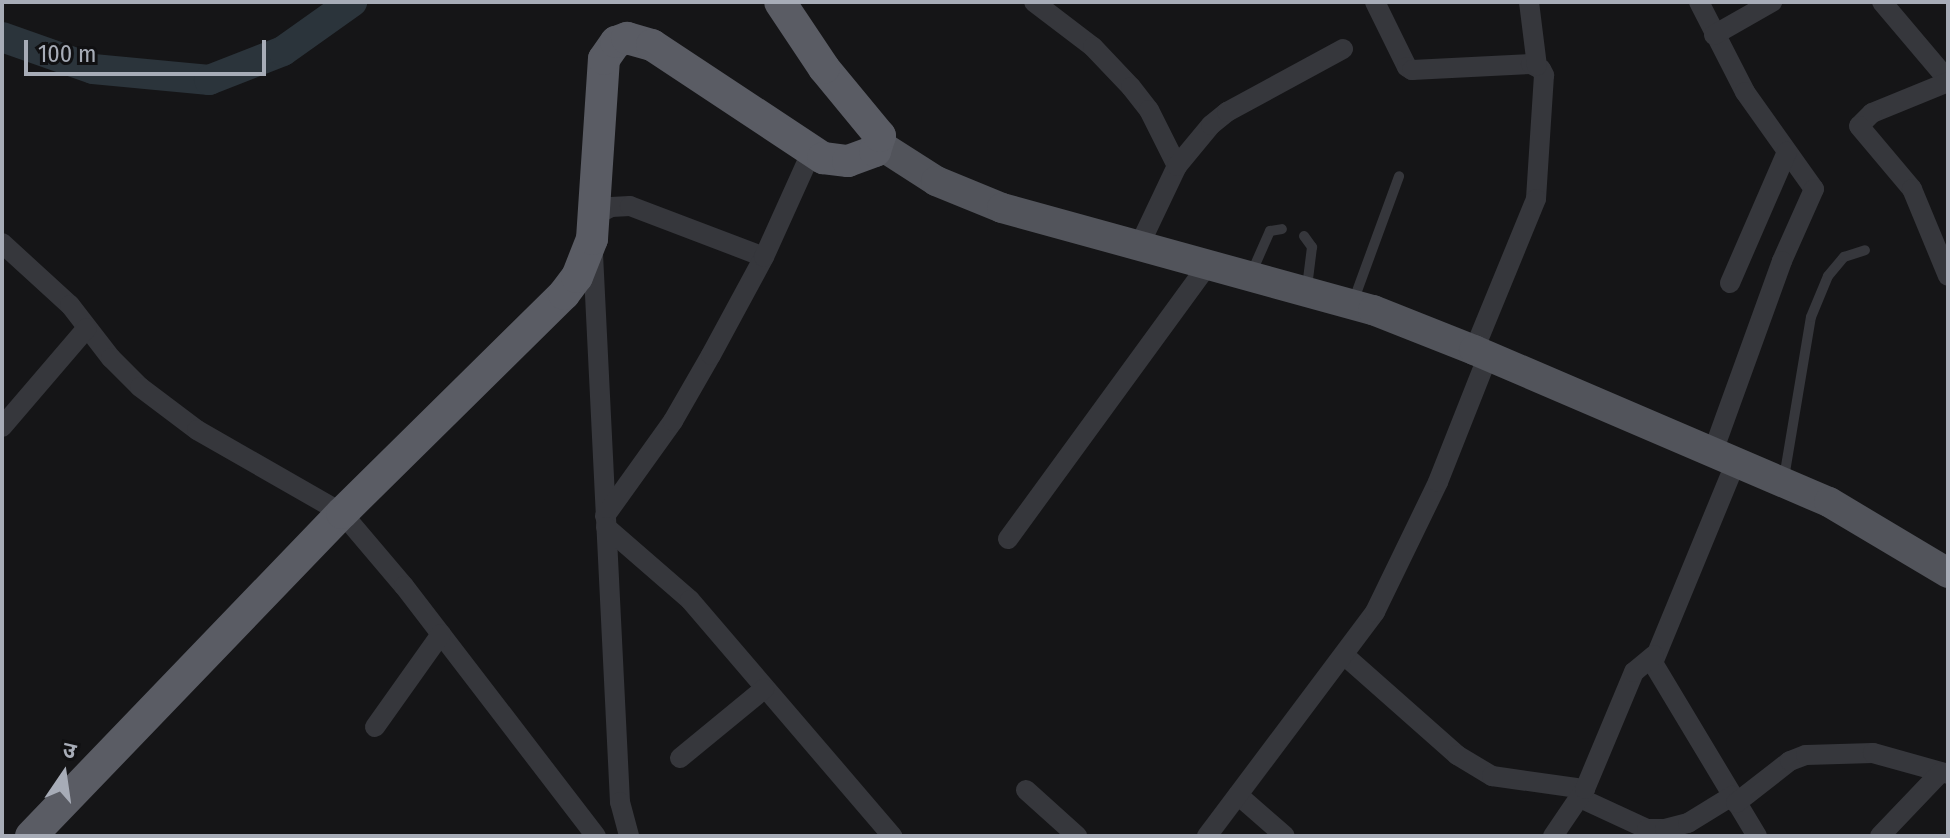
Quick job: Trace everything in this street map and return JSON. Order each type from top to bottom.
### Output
[{"type":"highway","points":[[31,836],[342,513],[564,294],[577,277],[593,227],[604,59],[616,42],[627,38],[652,45],[811,153],[848,161],[869,156],[880,145],[880,136],[824,68],[780,2]]},
{"type":"main road","points":[[880,145],[936,181],[1002,208],[1352,304],[1481,353],[1829,502],[1948,573]]},
{"type":"street","points":[[1034,2],[1115,69],[1149,110],[1177,166]]},
{"type":"street","points":[[1375,2],[1407,67],[1412,70],[1537,66]]},
{"type":"street","points":[[1207,836],[1375,612],[1402,560],[1536,199],[1544,75],[1537,66],[1529,2]]},
{"type":"street","points":[[1699,2],[1745,92],[1812,185],[1814,196],[1782,261],[1723,459],[1654,655],[1654,667],[1757,836]]},
{"type":"street","points":[[1714,35],[1772,2]]},
{"type":"street","points":[[1882,2],[1948,81],[1872,113],[1859,126],[1912,189],[1948,276]]},
{"type":"street","points":[[1139,246],[1177,166],[1219,118],[1343,49]]},
{"type":"street","points":[[1730,283],[1787,152]]},
{"type":"street","points":[[605,522],[673,421],[764,257],[811,153]]},
{"type":"street","points":[[629,836],[620,802],[593,227],[611,207],[630,206],[764,257]]},
{"type":"street","points":[[2,243],[70,305],[127,375],[197,430],[342,513],[441,634],[596,836]]},
{"type":"street","points":[[1008,539],[1208,265]]},
{"type":"street","points":[[2,427],[87,328]]},
{"type":"street","points":[[605,522],[671,580],[892,836]]},
{"type":"street","points":[[375,727],[441,634]]},
{"type":"street","points":[[1344,655],[1457,755],[1492,776],[1583,794],[1647,829],[1692,827],[1790,761],[1806,755],[1873,753],[1945,773]]},
{"type":"street","points":[[1553,836],[1583,794],[1634,672],[1654,655]]},
{"type":"street","points":[[680,758],[764,689]]},
{"type":"street","points":[[1880,836],[1945,773]]},
{"type":"street","points":[[1026,790],[1077,836]]},
{"type":"street","points":[[1238,795],[1285,836]]},
{"type":"lane","points":[[1352,304],[1399,176]]},
{"type":"lane","points":[[1251,276],[1270,231],[1282,229]]},
{"type":"lane","points":[[1304,236],[1312,247],[1306,291]]},
{"type":"lane","points":[[1782,483],[1792,445],[1811,317],[1836,266],[1844,257],[1865,250]]},
{"type":"waterway","points":[[2,37],[93,69],[209,80],[283,51],[352,2]]}]
